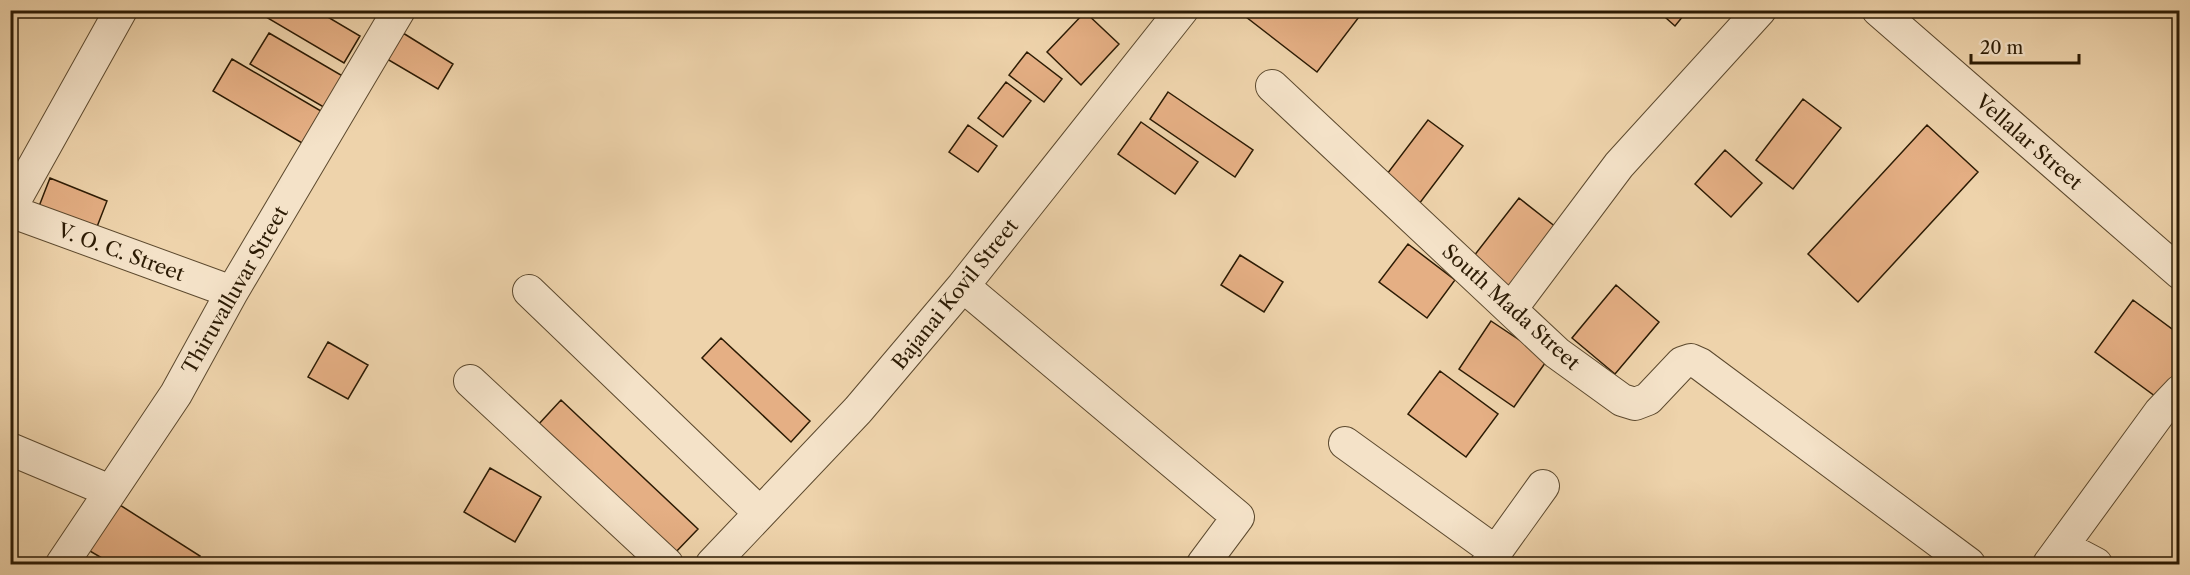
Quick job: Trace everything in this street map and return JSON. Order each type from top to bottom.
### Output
[{"type":"street","points":[[10,210],[121,10]]},
{"type":"street","name":"Thiruvalluvar Street","points":[[62,564],[176,394],[232,292],[399,10]]},
{"type":"street","name":"Bajanai Kovil Street","points":[[712,564],[858,410],[963,286],[1182,10]]},
{"type":"street","points":[[1511,309],[1619,165],[1760,10]]},
{"type":"street","name":"Vellalar Street","points":[[1878,10],[2180,273]]},
{"type":"street","name":"South Mada Street","points":[[1272,86],[1557,353],[1622,400],[1635,404],[1648,399],[1682,363],[1691,360],[1700,364],[1969,564]]},
{"type":"street","name":"V. O. C. Street","points":[[10,210],[232,292]]},
{"type":"street","points":[[963,286],[1238,517],[1203,564]]},
{"type":"street","points":[[529,291],[760,513]]},
{"type":"street","points":[[470,381],[667,564]]},
{"type":"street","points":[[2096,564],[2056,555],[2160,412],[2180,391]]},
{"type":"street","points":[[1345,443],[1492,558],[1543,486]]},
{"type":"street","points":[[10,448],[110,491]]},
{"type":"building","points":[[254,10],[316,10],[360,36],[344,63]]},
{"type":"building","points":[[1237,10],[1350,10],[1359,17],[1317,72]]},
{"type":"building","points":[[1657,10],[1688,10],[1675,26]]},
{"type":"building","points":[[1085,12],[1119,44],[1081,85],[1047,52]]},
{"type":"building","points":[[269,33],[346,78],[327,109],[250,64]]},
{"type":"building","points":[[403,33],[453,64],[438,89],[387,59]]},
{"type":"building","points":[[1027,52],[1062,79],[1044,102],[1009,75]]},
{"type":"building","points":[[232,59],[321,111],[302,143],[213,91]]},
{"type":"building","points":[[1006,82],[1031,101],[1003,137],[978,118]]},
{"type":"building","points":[[1168,92],[1253,150],[1235,177],[1150,119]]},
{"type":"building","points":[[1803,99],[1841,128],[1793,189],[1756,160]]},
{"type":"building","points":[[1428,120],[1463,146],[1419,204],[1384,178]]},
{"type":"building","points":[[1141,122],[1198,162],[1175,194],[1118,154]]},
{"type":"building","points":[[968,125],[997,146],[978,172],[949,152]]},
{"type":"building","points":[[1927,125],[1978,172],[1858,302],[1808,254]]},
{"type":"building","points":[[1725,150],[1762,183],[1731,217],[1695,184]]},
{"type":"building","points":[[50,178],[107,201],[93,237],[36,214]]},
{"type":"building","points":[[1519,198],[1561,231],[1511,294],[1470,261]]},
{"type":"building","points":[[1408,244],[1455,280],[1427,318],[1379,282]]},
{"type":"building","points":[[1240,255],[1283,282],[1264,312],[1221,285]]},
{"type":"building","points":[[1616,285],[1659,322],[1615,374],[1572,338]]},
{"type":"building","points":[[2133,300],[2180,335],[2180,372],[2159,399],[2095,352]]},
{"type":"building","points":[[1491,321],[1548,359],[1514,407],[1459,369]]},
{"type":"building","points":[[721,338],[810,421],[791,442],[702,358]]},
{"type":"building","points":[[328,342],[368,365],[348,399],[308,377]]},
{"type":"building","points":[[1440,371],[1498,414],[1466,457],[1408,414]]},
{"type":"building","points":[[561,400],[698,529],[673,555],[537,426]]},
{"type":"building","points":[[490,468],[541,497],[515,542],[464,512]]},
{"type":"building","points":[[112,500],[200,556],[195,564],[112,564],[83,547]]}]
